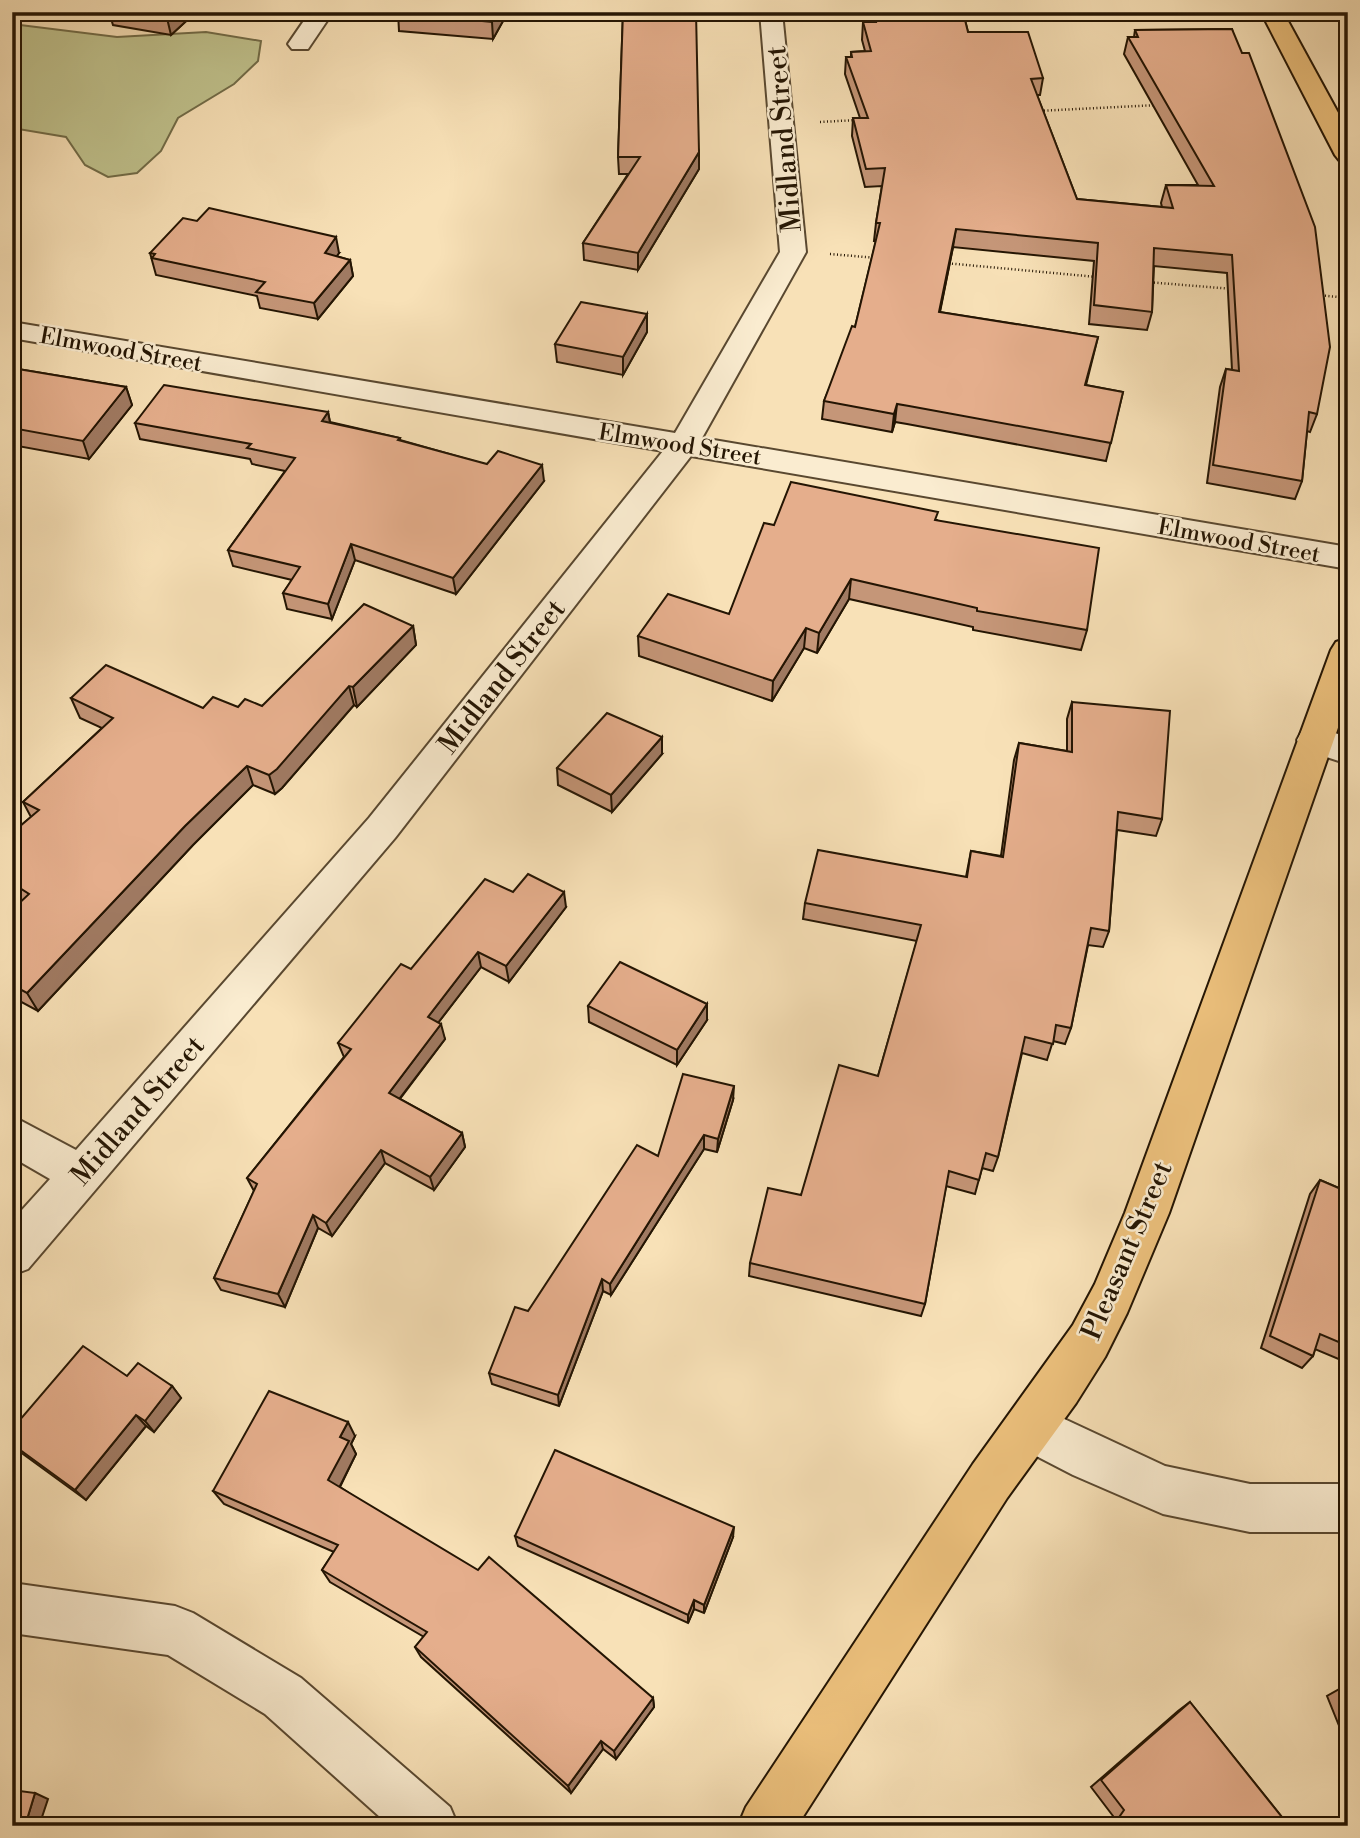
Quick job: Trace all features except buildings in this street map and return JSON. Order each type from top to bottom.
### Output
[{"type":"main road","points":[[1272,12],[1348,155]]},
{"type":"main road","name":"Pleasant Street","points":[[765,1826],[989,1481],[1089,1341],[1111,1298],[1331,745],[1348,650]]},
{"type":"street","points":[[300,44],[322,12]]},
{"type":"street","name":"Midland Street","points":[[12,1254],[382,828],[684,444],[793,252],[771,12]]},
{"type":"street","name":"Elmwood Street","points":[[12,330],[1348,558]]},
{"type":"street","points":[[12,1135],[81,1175]]},
{"type":"street","points":[[1030,1427],[1090,1458],[1163,1490],[1250,1508],[1348,1508]]},
{"type":"street","points":[[12,1608],[175,1631],[283,1696],[430,1826]]},
{"type":"path","points":[[1031,111],[1159,104]]},
{"type":"path","points":[[816,122],[868,120]]},
{"type":"path","points":[[829,254],[888,258]]},
{"type":"path","points":[[939,263],[1098,277]]},
{"type":"path","points":[[1139,281],[1246,290]]},
{"type":"path","points":[[1312,295],[1348,298]]},
{"type":"green space","points":[[12,24],[117,37],[206,32],[261,41],[258,61],[234,84],[178,118],[161,151],[137,173],[108,177],[85,165],[66,137],[12,128]]}]
